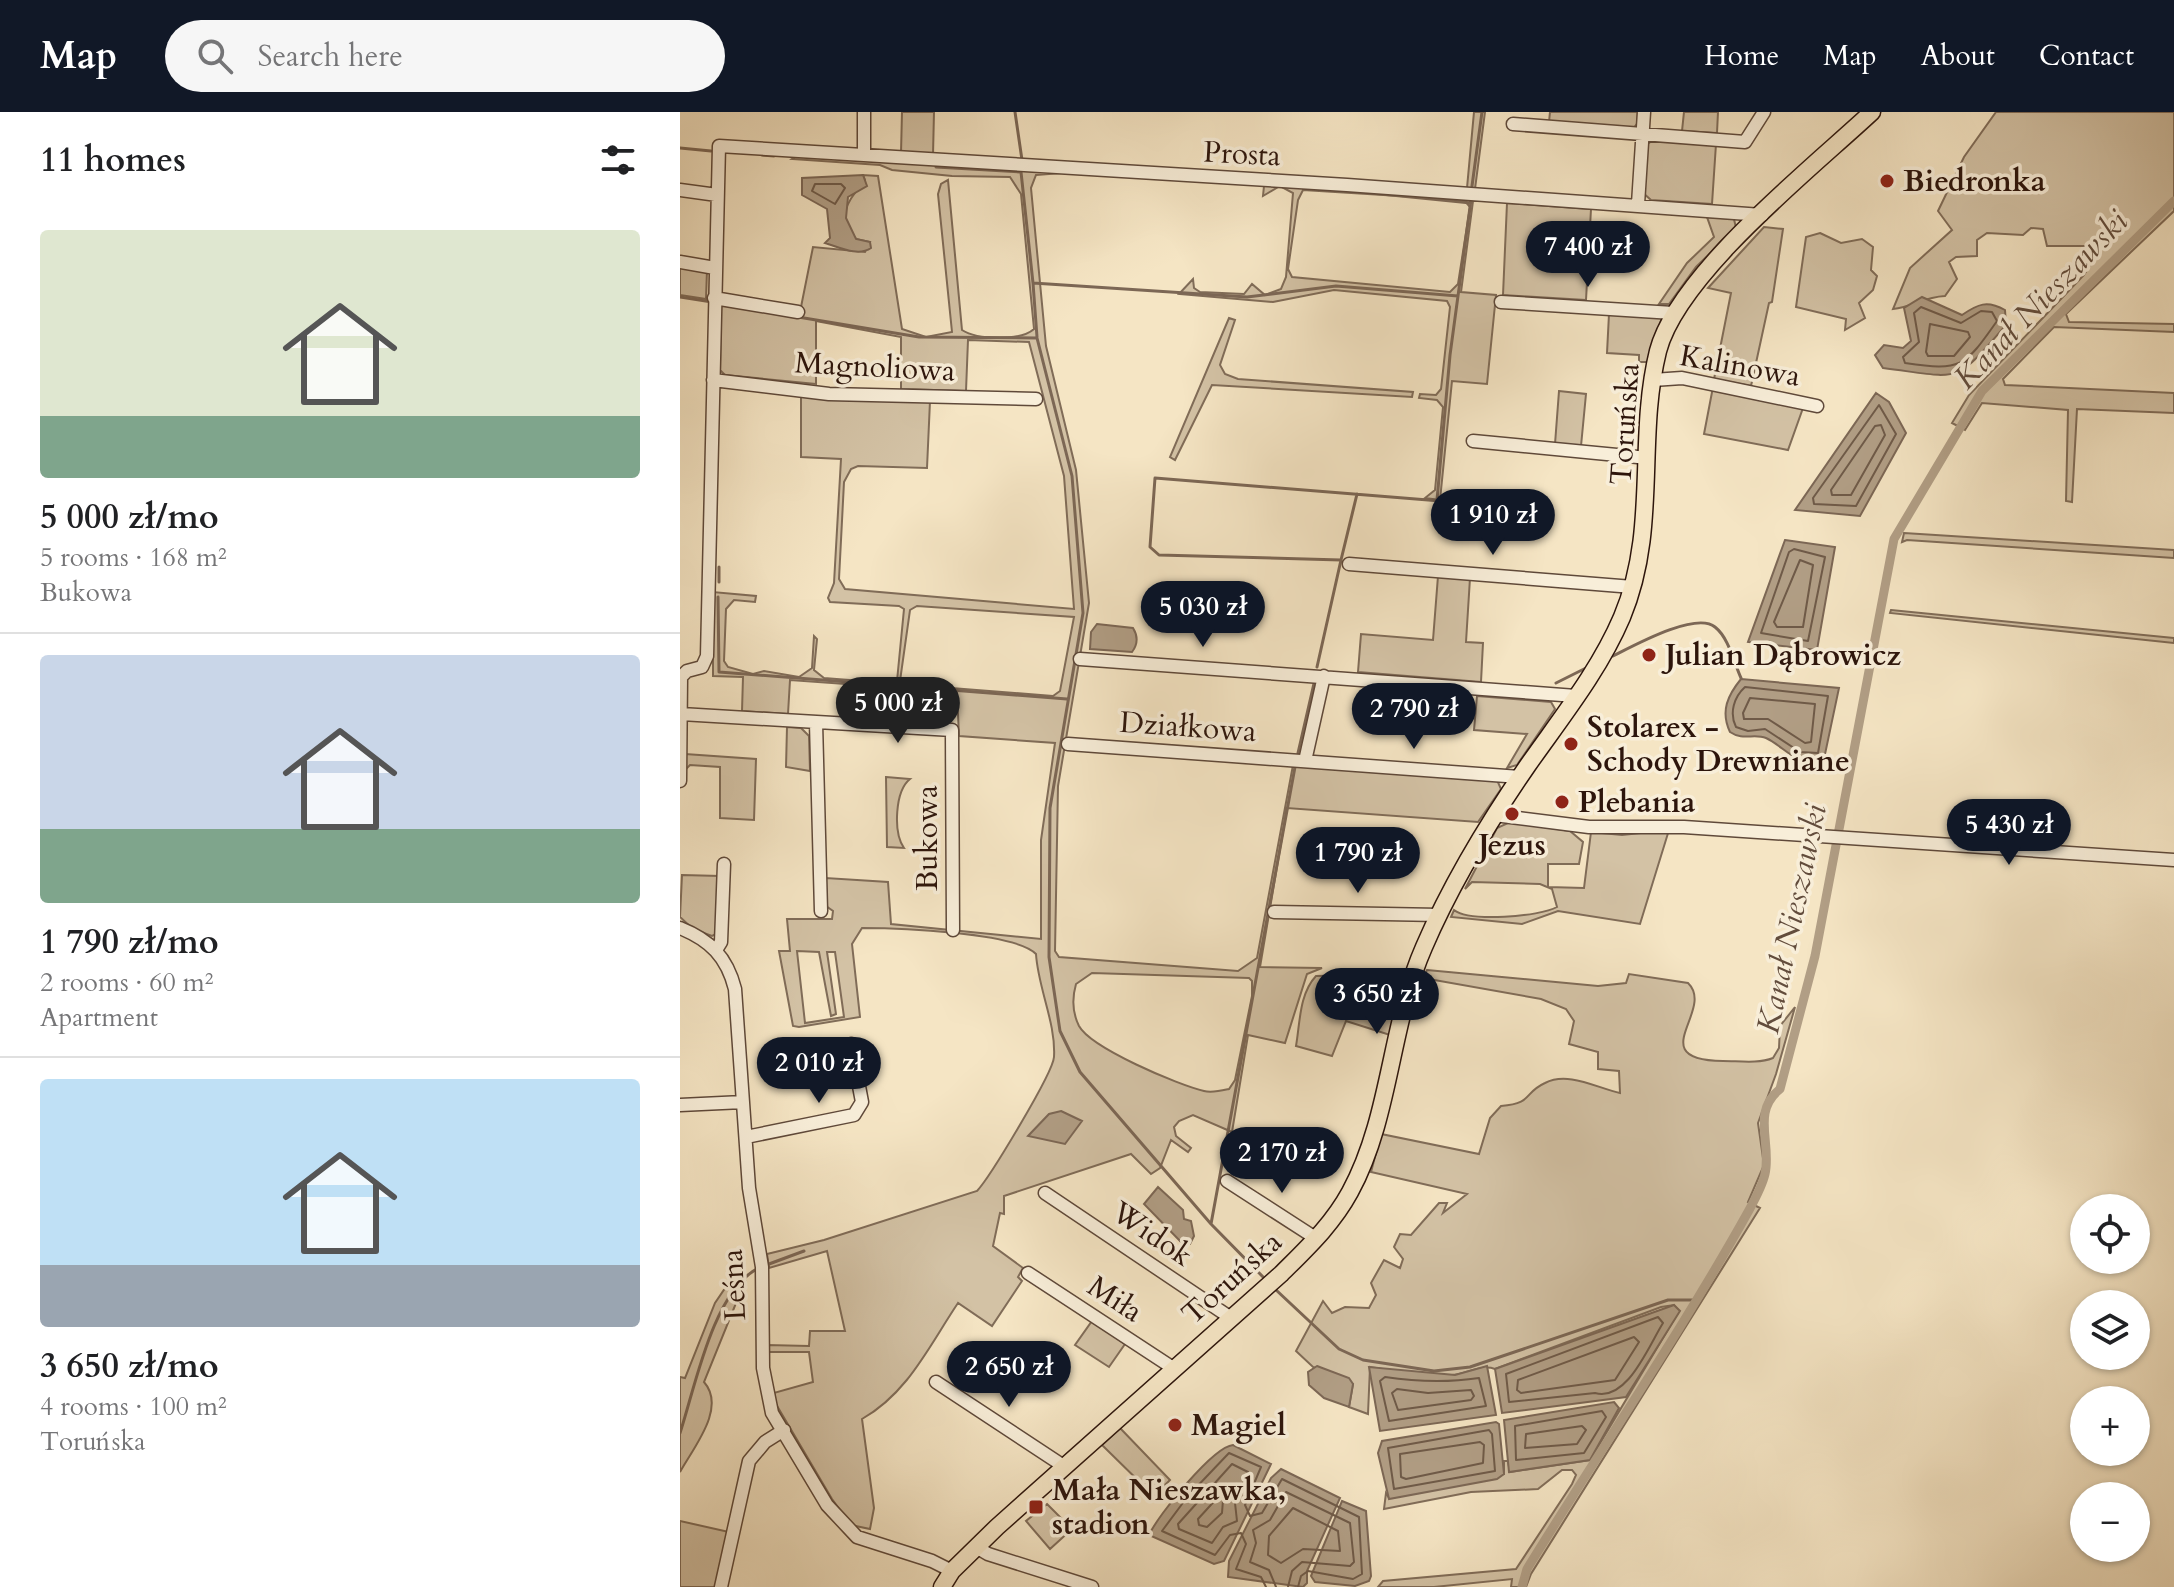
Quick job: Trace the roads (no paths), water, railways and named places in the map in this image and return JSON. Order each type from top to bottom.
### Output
[{"type":"main road","name":"Toruńska","points":[[942,1587],[952,1571],[976,1547],[1317,1239],[1345,1201],[1361,1167],[1415,970],[1440,915],[1494,815],[1607,647],[1633,587],[1646,521],[1653,380],[1658,352],[1673,313],[1708,268],[1872,112]]},
{"type":"street","points":[[864,112],[864,155]]},
{"type":"street","points":[[1638,204],[1644,112]]},
{"type":"street","points":[[1513,124],[1745,142],[1764,112]]},
{"type":"street","name":"Prosta","points":[[717,195],[719,146],[1638,204],[1762,215]]},
{"type":"street","points":[[680,190],[717,195],[707,656],[702,667],[683,674],[680,781]]},
{"type":"street","points":[[680,262],[715,268]]},
{"type":"street","points":[[714,301],[798,312]]},
{"type":"street","points":[[1501,302],[1673,313]]},
{"type":"street","name":"Kalinowa","points":[[1653,380],[1682,378],[1817,406]]},
{"type":"street","name":"Magnoliowa","points":[[713,380],[829,394],[1036,399]]},
{"type":"street","points":[[1473,441],[1648,458]]},
{"type":"street","points":[[1349,564],[1633,587]]},
{"type":"street","points":[[1080,659],[1576,696]]},
{"type":"street","points":[[1305,761],[1324,676]]},
{"type":"street","name":"Bukowa","points":[[681,714],[952,730],[953,930]]},
{"type":"street","points":[[816,723],[821,911]]},
{"type":"street","name":"Działkowa","points":[[1068,744],[1520,777]]},
{"type":"street","points":[[1494,815],[1589,827],[1684,827],[2174,860]]},
{"type":"street","points":[[680,928],[710,943],[716,950],[721,942],[724,864]]},
{"type":"street","points":[[1274,912],[1440,915]]},
{"type":"street","name":"Leśna","points":[[716,950],[729,970],[735,989],[749,1188],[762,1267],[765,1383],[772,1413],[827,1505],[857,1537],[932,1561],[952,1571]]},
{"type":"street","points":[[746,1137],[854,1115],[862,1102],[851,1044]]},
{"type":"street","points":[[680,1105],[743,1102]]},
{"type":"street","points":[[1227,1181],[1317,1239]]},
{"type":"street","name":"Widok","points":[[1045,1193],[1231,1318]]},
{"type":"street","name":"Miła","points":[[1028,1273],[1173,1368]]},
{"type":"street","points":[[936,1382],[1065,1467]]},
{"type":"street","points":[[721,1587],[749,1461],[765,1442],[784,1430]]},
{"type":"street","points":[[976,1547],[988,1554],[1092,1587]]},
{"type":"water","points":[[863,175],[867,186],[848,197],[846,218],[856,239],[870,242],[871,248],[860,252],[825,243],[830,238],[827,209],[802,195],[802,178]]},
{"type":"water","points":[[1922,297],[1962,315],[1983,305],[1999,307],[2005,310],[2006,325],[1976,359],[1954,373],[1928,374],[1883,368],[1875,355],[1884,345],[1903,348],[1911,341],[1904,308]]},
{"type":"water","points":[[1876,393],[1889,402],[1906,433],[1860,516],[1795,510]]},
{"type":"water","points":[[1785,540],[1835,547],[1817,650],[1748,642]]},
{"type":"water","points":[[1097,624],[1133,628],[1137,640],[1132,652],[1090,649],[1091,632]]},
{"type":"water","points":[[1741,679],[1839,688],[1824,759],[1809,763],[1801,761],[1766,738],[1739,736],[1730,732],[1727,704]]},
{"type":"water","points":[[1061,1111],[1082,1121],[1065,1144],[1028,1136],[1049,1114]]},
{"type":"water","points":[[1158,1187],[1183,1210],[1184,1219],[1191,1221],[1194,1236],[1190,1244],[1182,1243],[1144,1204]]},
{"type":"water","points":[[1674,1305],[1680,1311],[1626,1397],[1502,1413],[1495,1369]]},
{"type":"water","points":[[1317,1366],[1349,1378],[1353,1384],[1349,1407],[1324,1398],[1309,1385],[1308,1372]]},
{"type":"water","points":[[1487,1366],[1496,1415],[1380,1431],[1369,1367],[1455,1375]]},
{"type":"water","points":[[1614,1402],[1619,1408],[1590,1460],[1509,1472],[1504,1420]]},
{"type":"water","points":[[1496,1422],[1499,1424],[1504,1474],[1497,1479],[1389,1499],[1378,1453],[1382,1441]]},
{"type":"water","points":[[1233,1445],[1271,1464],[1224,1561],[1214,1564],[1149,1535],[1174,1498],[1200,1469]]},
{"type":"water","points":[[1281,1469],[1340,1498],[1307,1571],[1307,1583],[1303,1587],[1228,1577],[1229,1561],[1271,1478]]},
{"type":"water","points":[[1342,1501],[1366,1511],[1371,1576],[1369,1581],[1355,1586],[1315,1582],[1311,1576]]},
{"type":"waterway","points":[[1015,112],[1022,160]]},
{"type":"waterway","points":[[1472,186],[1482,112]]},
{"type":"waterway","points":[[680,148],[711,151]]},
{"type":"waterway","points":[[762,155],[774,156]]},
{"type":"waterway","points":[[936,167],[1021,172],[1033,283]]},
{"type":"waterway","points":[[1371,193],[1471,203]]},
{"type":"waterway","points":[[1437,500],[1450,355],[1471,200]]},
{"type":"waterway","name":"Kanał Nieszawski","points":[[1522,1587],[1527,1569],[1695,1303],[1762,1184],[1766,1162],[1766,1108],[1780,1089],[1815,956],[1894,539],[1982,391],[2174,201]]},
{"type":"waterway","points":[[1037,337],[1033,283],[1247,297],[1336,286],[1458,296]]},
{"type":"waterway","points":[[680,297],[712,302]]},
{"type":"waterway","points":[[798,317],[919,337],[1037,338],[1072,476],[1083,613],[1050,808],[1049,957],[1060,1031],[1080,1072],[1211,1224],[1267,1281]]},
{"type":"waterway","points":[[1357,494],[1341,560],[1159,555],[1150,547],[1155,478],[1453,502]]},
{"type":"waterway","points":[[1317,667],[1341,560]]},
{"type":"waterway","points":[[719,567],[719,582]]},
{"type":"waterway","points":[[718,597],[719,672],[1067,699]]},
{"type":"waterway","points":[[1613,656],[1664,632],[1694,623],[1706,623],[1715,627],[1724,638],[1741,678]]},
{"type":"waterway","points":[[1556,683],[1586,668]]},
{"type":"waterway","points":[[1298,753],[1315,679]]},
{"type":"waterway","points":[[1211,1224],[1295,767]]},
{"type":"waterway","points":[[769,1264],[804,1251]]},
{"type":"waterway","points":[[680,1433],[716,1321],[727,1300],[755,1270]]},
{"type":"waterway","points":[[1275,1289],[1339,1349],[1363,1360],[1434,1371],[1470,1367],[1668,1300],[1695,1300]]},
{"type":"place","name":"Biedronka","points":[[1887,181]]},
{"type":"place","name":"Julian Dąbrowicz","points":[[1649,655]]},
{"type":"place","name":"Stolarex - Schody Drewniane","points":[[1571,744]]},
{"type":"place","name":"Plebania","points":[[1562,802]]},
{"type":"place","name":"Jezus","points":[[1512,814]]},
{"type":"place","name":"Magiel","points":[[1175,1425]]},
{"type":"place","name":"Mała Nieszawka, stadion","points":[[1036,1507]]}]
